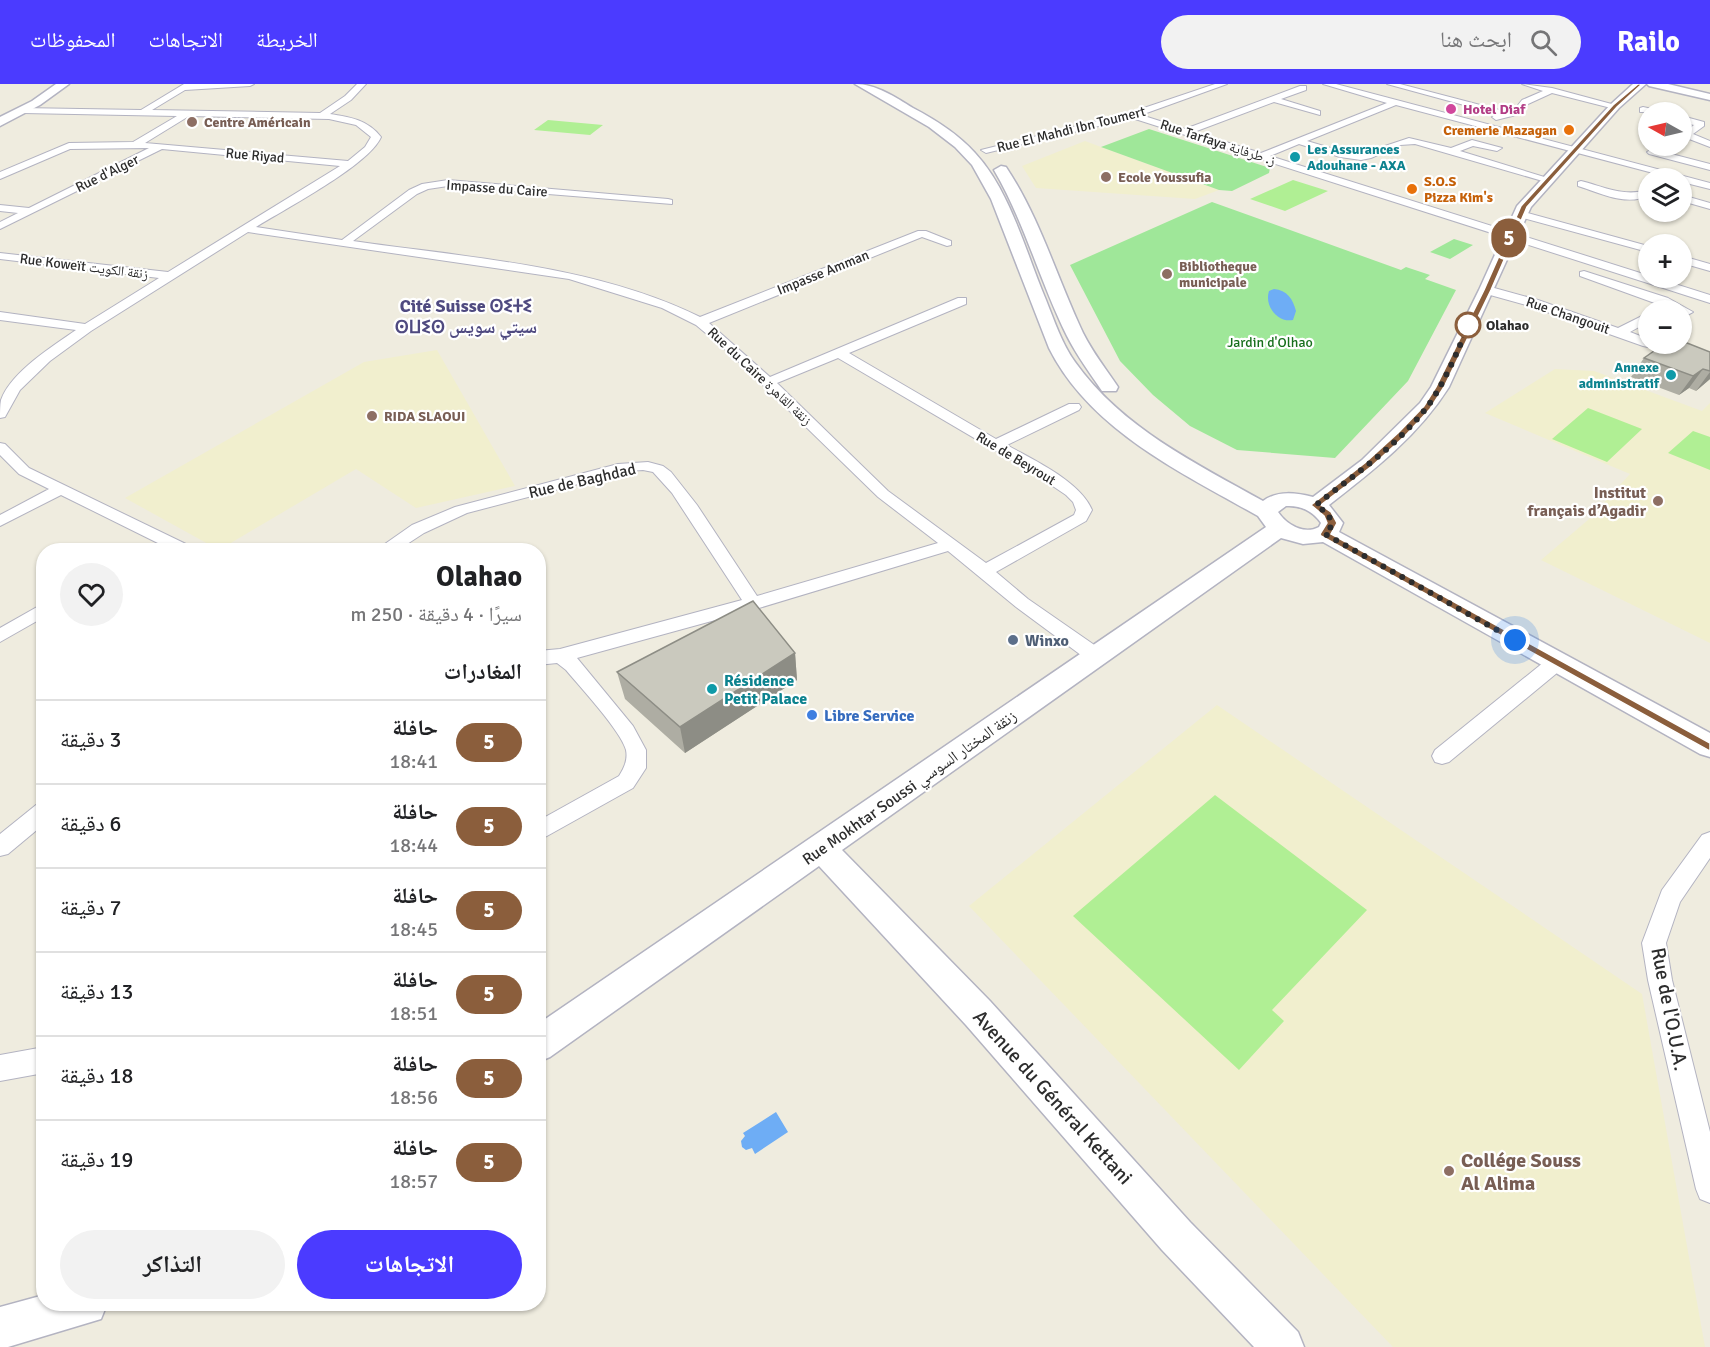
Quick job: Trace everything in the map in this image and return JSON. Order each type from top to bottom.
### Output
[{"type":"street","points":[[0,122],[23,111],[63,84]]},
{"type":"street","points":[[141,113],[188,86],[250,84]]},
{"type":"street","points":[[322,116],[348,98],[362,84]]},
{"type":"street","points":[[861,84],[946,134],[971,156],[985,174],[1003,212],[1052,335],[1067,364],[1088,389],[1133,433],[1196,473],[1275,514]]},
{"type":"street","points":[[879,84],[986,150],[1011,185],[1058,298],[1089,362],[1125,402],[1181,448],[1275,514],[1294,535],[1311,537],[1325,534],[1332,523],[1328,514],[1316,505],[1290,499],[1275,514]]},
{"type":"street","name":"Rue El Mahdi Ibn Toumert","points":[[986,150],[1132,115],[1223,84]]},
{"type":"street","points":[[1328,84],[1642,168]]},
{"type":"street","points":[[1390,84],[1506,114]]},
{"type":"street","points":[[1526,84],[1615,106]]},
{"type":"street","points":[[1316,505],[1369,464],[1427,407],[1440,387],[1487,290],[1524,206],[1615,106],[1640,84]]},
{"type":"street","points":[[1657,85],[1710,97]]},
{"type":"street","points":[[1185,132],[1303,88]]},
{"type":"street","points":[[1476,124],[1517,112],[1525,102],[1552,90]]},
{"type":"street","points":[[1274,99],[1317,114]]},
{"type":"street","points":[[1261,156],[1396,102]]},
{"type":"street","points":[[0,414],[14,388],[45,358],[87,328],[350,164],[366,152],[376,137],[371,130],[357,123],[322,116],[23,111]]},
{"type":"street","name":"Rue d'Alger","points":[[135,145],[186,114]]},
{"type":"street","name":"Rue Tarfaya ز. طرفاية","points":[[1132,115],[1710,298]]},
{"type":"street","points":[[1692,122],[1701,124],[1692,131]]},
{"type":"street","points":[[1676,168],[1710,146],[1692,137]]},
{"type":"street","points":[[1299,141],[1361,157],[1401,141],[1416,141],[1550,179]]},
{"type":"street","points":[[1497,148],[1472,143],[1453,149],[1550,179]]},
{"type":"street","name":"Rue d'Alger","points":[[0,176],[69,146],[161,147]]},
{"type":"street","name":"Rue d'Alger","points":[[0,226],[161,147]]},
{"type":"street","name":"Rue Riyad","points":[[161,147],[350,164]]},
{"type":"street","points":[[1666,156],[1710,167]]},
{"type":"street","points":[[10,161],[29,162]]},
{"type":"street","points":[[1692,182],[1710,186]]},
{"type":"street","name":"Impasse du Caire","points":[[344,243],[413,192],[435,184],[464,184],[668,202]]},
{"type":"street","points":[[1581,184],[1630,197],[1638,196]]},
{"type":"street","points":[[1692,201],[1710,206]]},
{"type":"street","points":[[0,208],[30,211]]},
{"type":"street","points":[[1520,214],[1638,246]]},
{"type":"street","name":"Rue du Caire زنقة القاهرة","points":[[247,229],[570,276],[633,294],[700,322],[722,338],[769,382],[883,494],[985,571],[1022,603],[1096,656]]},
{"type":"street","name":"Impasse Amman","points":[[700,322],[922,233],[947,243]]},
{"type":"street","name":"Rue Koweït زنقة الكويت","points":[[0,256],[169,276]]},
{"type":"street","points":[[1692,263],[1710,268]]},
{"type":"street","points":[[1571,281],[1600,264]]},
{"type":"street","points":[[1584,274],[1661,300]]},
{"type":"street","name":"Rue Changouit","points":[[1487,290],[1534,303],[1638,339]]},
{"type":"street","points":[[769,382],[962,301]]},
{"type":"street","points":[[0,316],[87,328]]},
{"type":"street","points":[[1620,333],[1638,323]]},
{"type":"street","name":"Rue de Beyrout","points":[[839,353],[995,445],[1071,492],[1080,500],[1084,510],[1080,518],[1071,525],[985,571]]},
{"type":"street","points":[[995,445],[1074,407]]},
{"type":"street","points":[[0,447],[24,471],[154,543]]},
{"type":"street","name":"Rue de Baghdad","points":[[398,543],[418,529],[461,510],[628,467],[652,466],[662,470],[690,508],[753,604]]},
{"type":"street","points":[[0,521],[59,490]]},
{"type":"street","name":"Rue Mokhtar Soussi زنقة المختار السوسي","points":[[546,1039],[1096,656],[1275,514]]},
{"type":"street","points":[[1325,534],[1710,746]]},
{"type":"street","points":[[546,657],[560,656],[753,604],[950,545]]},
{"type":"street","points":[[0,636],[36,614]]},
{"type":"street","points":[[546,827],[626,782],[636,768],[636,750],[626,731],[573,665],[560,656]]},
{"type":"street","points":[[1442,756],[1556,663]]},
{"type":"street","points":[[0,847],[36,818]]},
{"type":"street","name":"Rue de l'O.U.A.","points":[[1710,841],[1670,897],[1654,943],[1660,980],[1710,1189]]},
{"type":"street","name":"Avenue du Général Kettani","points":[[821,848],[978,1013],[1176,1236],[1283,1347]]},
{"type":"street","points":[[0,1068],[36,1061]]},
{"type":"street","points":[[0,1328],[61,1311]]},
{"type":"shaded area","name":"Ecole Youssufia","points":[[1085,141],[1219,190],[1195,199],[1036,188],[1022,166]]},
{"type":"shaded area","name":"RIDA SLAOUI","points":[[437,350],[515,486],[416,508],[356,469],[231,543],[206,543],[125,498],[364,362]]},
{"type":"shaded area","name":"Institut français d’Agadir","points":[[1555,369],[1594,371],[1702,411],[1710,403],[1710,643],[1541,560],[1588,520],[1630,474],[1485,413]]},
{"type":"shaded area","name":"Collége Souss Al Alima","points":[[1217,705],[1642,994],[1705,1347],[1393,1347],[969,906]]},
{"type":"green space","points":[[548,120],[603,125],[590,135],[534,130]]},
{"type":"green space","points":[[1149,129],[1270,168],[1269,173],[1232,191],[1219,190],[1101,147]]},
{"type":"green space","points":[[1293,180],[1328,191],[1285,211],[1250,199]]},
{"type":"green space","name":"Jardin d'Olhao","points":[[1212,202],[1401,270],[1406,267],[1430,275],[1425,279],[1456,290],[1408,381],[1335,458],[1237,450],[1190,426],[1153,395],[1120,361],[1070,265]]},
{"type":"green space","points":[[1454,239],[1473,245],[1450,259],[1430,252]]},
{"type":"green space","points":[[1588,408],[1642,429],[1607,462],[1552,439]]},
{"type":"green space","points":[[1693,431],[1710,437],[1710,470],[1668,453]]},
{"type":"green space","points":[[1215,795],[1367,910],[1272,1010],[1284,1021],[1239,1070],[1073,916]]},
{"type":"water","points":[[1274,289],[1286,293],[1291,299],[1296,311],[1293,320],[1282,319],[1270,308],[1269,291]]},
{"type":"water","points":[[776,1112],[788,1132],[755,1154],[752,1148],[746,1150],[742,1147],[741,1141],[745,1136],[743,1133]]},
{"type":"building","points":[[1692,345],[1710,352],[1710,371],[1703,369],[1693,376],[1644,358],[1650,354],[1692,354]]},
{"type":"building","points":[[753,601],[795,653],[680,727],[617,672]]},
{"type":"bus line","name":"5","points":[[1640,84],[1615,106],[1524,206],[1487,290],[1440,387],[1427,407],[1369,464],[1316,505],[1328,514],[1332,523],[1325,534],[1710,746]]},
{"type":"place","name":"Hotel Diaf","points":[[1451,109]]},
{"type":"place","name":"Centre Américain","points":[[192,122]]},
{"type":"place","name":"Cremerie Mazagan","points":[[1569,130]]},
{"type":"place","name":"Les Assurances Adouhane - AXA","points":[[1295,157]]},
{"type":"place","name":"Ecole Youssufia","points":[[1106,177]]},
{"type":"place","name":"S.O.S Pizza Kim's","points":[[1412,189]]},
{"type":"place","name":"Bibliotheque municipale","points":[[1167,274]]},
{"type":"place","name":"Olahao","points":[[1468,325]]},
{"type":"place","name":"Annexe administratif","points":[[1671,375]]},
{"type":"place","name":"RIDA SLAOUI","points":[[372,416]]},
{"type":"place","name":"Institut français d’Agadir","points":[[1658,501]]},
{"type":"place","name":"Winxo","points":[[1013,640]]},
{"type":"place","name":"Résidence Petit Palace","points":[[712,689]]},
{"type":"place","name":"Libre Service","points":[[812,715]]},
{"type":"place","name":"Collége Souss Al Alima","points":[[1449,1171]]},
{"type":"district","name":"Cité Suisse ⵙⵉⵜⵉ ⵙⵡⵉⵙ سيتي سويس","points":[[466,316]]},
{"type":"route","points":[[1468,325],[1440,387],[1427,407],[1369,464],[1316,505],[1328,514],[1332,523],[1325,534],[1515,640]]}]
